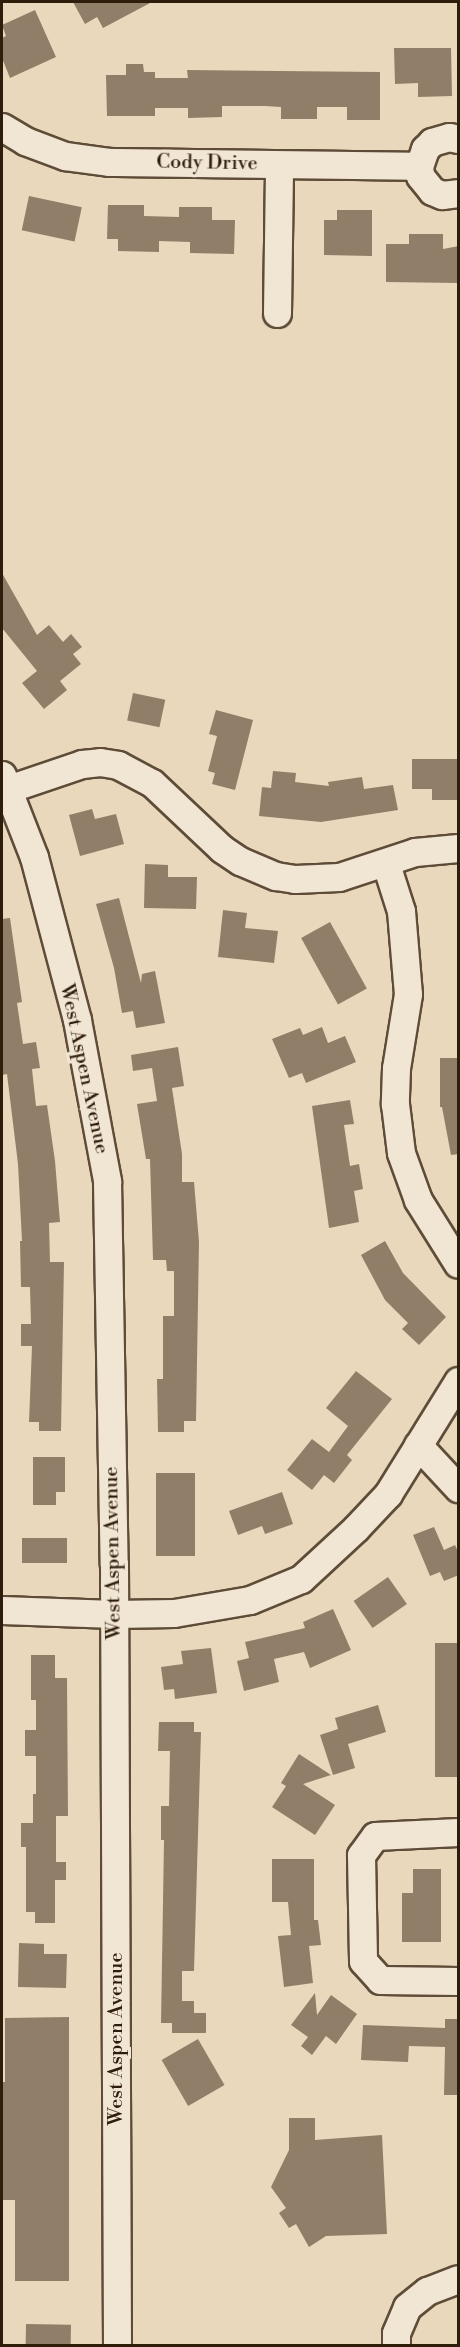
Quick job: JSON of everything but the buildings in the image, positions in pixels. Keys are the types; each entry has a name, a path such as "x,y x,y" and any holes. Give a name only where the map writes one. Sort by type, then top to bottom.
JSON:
{"street":[{"name":"Cody Drive","path":"2,127 44,149 87,159 279,165 419,166"},
{"path":"459,139 449,137 432,142 425,148 419,166 420,176 432,191 442,195 459,193"},
{"path":"277,313 279,165"},
{"path":"5,782 82,764 100,762 118,765 152,783 222,849 266,873 295,879 339,878 416,852 459,848"},
{"name":"West Aspen Avenue","path":"5,782 33,856 77,1020 107,1181 114,1614 117,2346"},
{"path":"386,864 401,911 408,994 396,1077 395,1104 401,1153 418,1200 459,1264"},
{"path":"2,1610 114,1614 174,1613 250,1600 301,1579 356,1528 388,1494 459,1381"},
{"path":"418,1445 459,1488"},
{"path":"459,1832 375,1836 361,1855 363,1961 380,1980 459,1981"},
{"path":"396,2346 396,2333 407,2307 427,2291 459,2279"}]}
